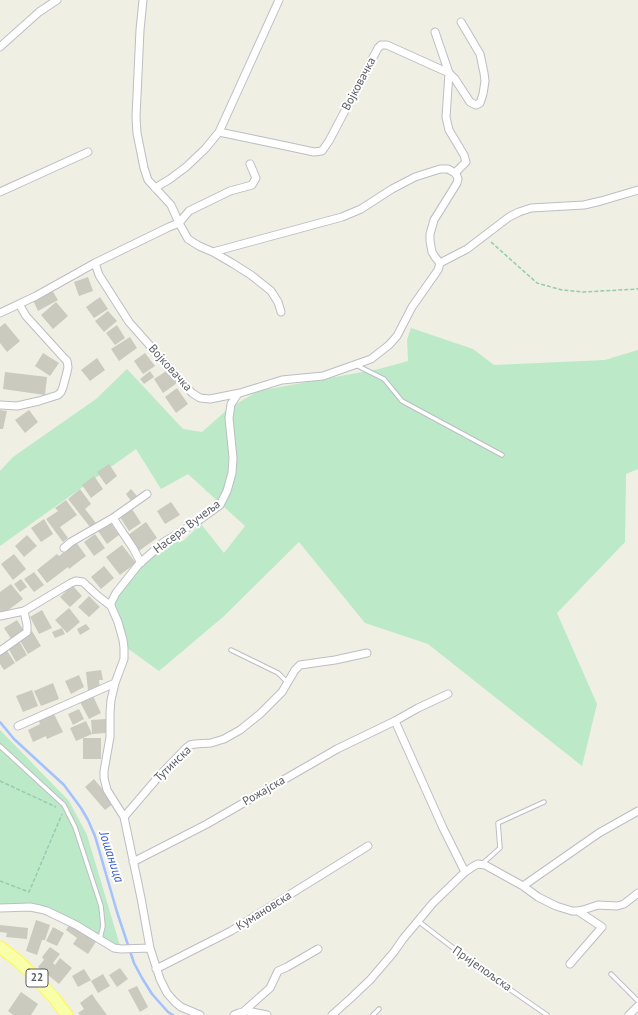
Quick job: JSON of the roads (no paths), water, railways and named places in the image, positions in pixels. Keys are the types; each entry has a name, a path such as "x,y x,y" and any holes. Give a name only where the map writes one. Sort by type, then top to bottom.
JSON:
{"main road":[{"name":"22","path":"0,947 17,960 37,979 67,1015"}],"street":[{"path":"0,47 39,12 57,0"},
{"path":"143,0 140,30 136,117 137,133 148,180 171,205 188,239 251,275 271,291 278,302 281,312"},
{"path":"154,188 170,179 186,167 219,132 279,0"},
{"name":"Војковачка","path":"219,132 314,152 322,151 329,141 378,48 381,45 387,45 449,73 455,79 470,102 476,105 480,104 485,81 480,54 460,22"},
{"path":"436,32 449,73 446,117 449,130 464,155 466,162 455,172"},
{"path":"0,192 88,152"},
{"path":"0,313 36,296 95,263 179,223 189,211 230,191 252,184 256,178 250,164"},
{"path":"213,252 342,218 361,209 404,182 444,168 455,172 458,179 434,220 430,234 432,252 440,263 467,249 519,212 532,208 584,205 638,190"},
{"name":"Војковачка","path":"95,263 99,275 129,322 192,393 200,398 210,399 238,394 282,380 323,376 371,359 389,345 397,336 412,306 438,270 440,263"},
{"path":"0,405 17,406 58,395 63,387 68,367 67,361 26,316 19,304"},
{"name":"Насера Вучеља","path":"111,606 112,600 116,593 141,563 164,542 195,523 220,505 227,491 232,473 229,411 231,404 238,394"},
{"path":"64,548 71,542 113,518 147,494"},
{"name":"Насера Вучеља","path":"113,518 141,563"},
{"path":"0,616 24,611 71,583 80,581 111,606 118,622 124,648 124,658 115,683 110,706 110,737 104,778 107,790 124,817 150,948 156,969 164,988 175,1002 200,1015"},
{"path":"0,651 27,632 24,611"},
{"name":"Тутинска","path":"124,817 160,775 186,748 194,744 211,743 224,739 240,730 260,714 282,692 295,670 300,665 335,660 367,653"},
{"path":"18,726 115,683"},
{"name":"Рожајска","path":"133,862 207,824 337,749 448,694"},
{"path":"395,721 443,828 465,872"},
{"path":"523,886 599,834 638,811"},
{"name":"Кумановска","path":"156,969 232,931 368,846"},
{"path":"332,1015 370,980 432,904 465,872 474,866 482,864 485,865 523,886 538,897 556,906 572,911 578,911 598,905 617,906 624,904 638,893"},
{"path":"0,908 30,907 47,911 76,924 114,948 150,948"},
{"path":"570,964 602,927 578,911"},
{"path":"243,1012 270,988 278,971 318,948"},
{"path":"632,1014 638,1006"},
{"path":"234,1015 247,1011 267,1015"}],"lane":[{"path":"355,365 384,379 402,401 502,455"},
{"path":"231,650 278,673 288,683"},
{"path":"0,746 64,805 75,827 101,906 102,926 100,939"},
{"path":"482,864 500,848 498,823 544,802"},
{"name":"Пријепољска","path":"418,921 482,970 547,1015"},
{"path":"611,974 638,1001"},
{"path":"373,1015 379,1009"}],"waterway":[{"name":"Јошаница","path":"0,722 14,739 64,785 81,808 95,836 117,912 134,963 152,994 168,1012 173,1015"}]}
